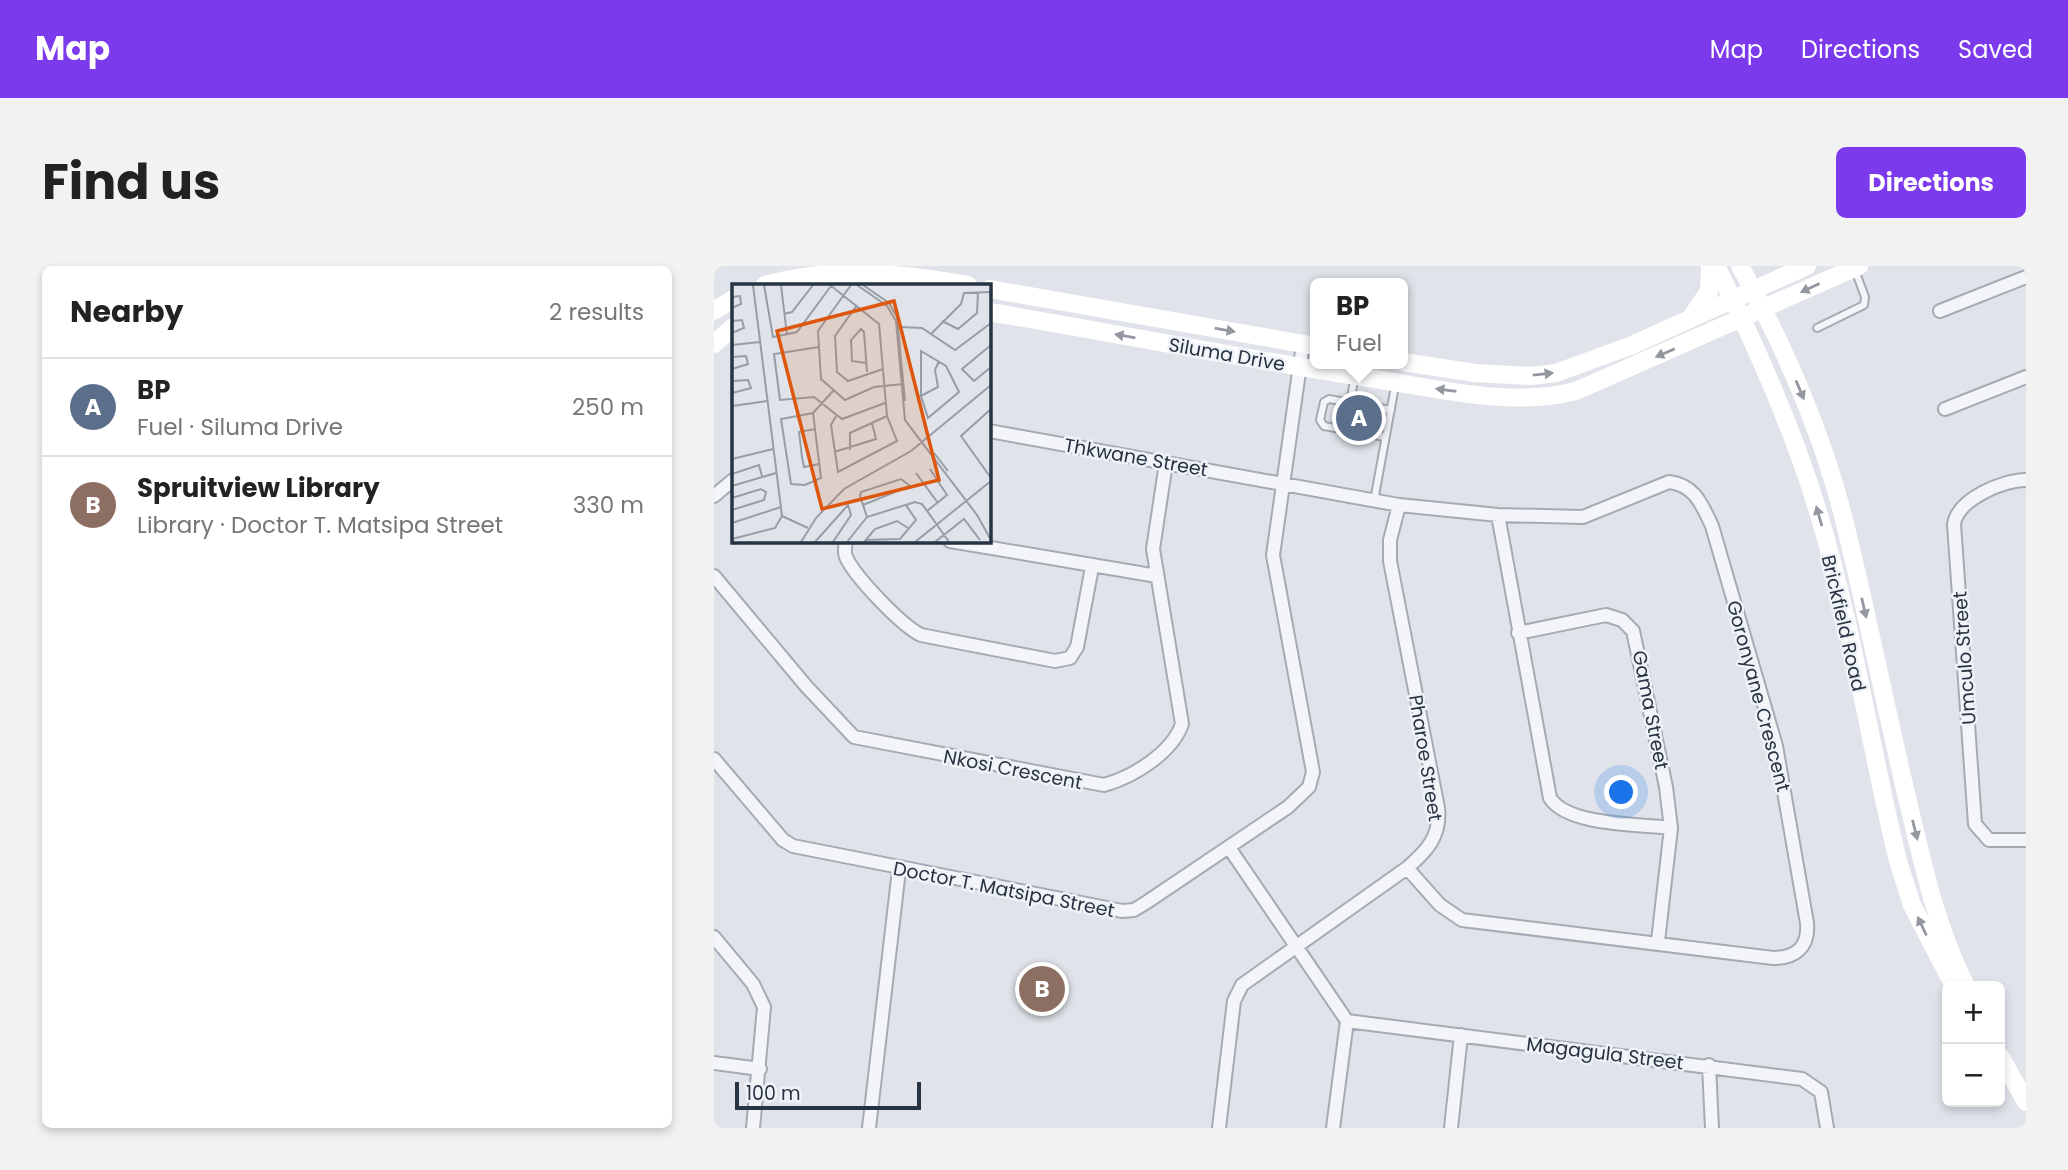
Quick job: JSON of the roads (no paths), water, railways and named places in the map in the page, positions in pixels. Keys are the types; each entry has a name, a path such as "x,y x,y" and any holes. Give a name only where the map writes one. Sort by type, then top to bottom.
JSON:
{"street":[{"path":"1690,319 1709,291 1710,266"},
{"name":"Brickfield Road","path":"1716,266 1744,320 1783,408 1819,516 1887,815 1909,897 1951,981"},
{"name":"Brickfield Road","path":"1740,266 1807,405 1836,491 1916,834 1947,942 1964,981"},
{"path":"1747,266 1783,277"},
{"path":"1408,363 1475,373 1545,375 1588,363 1807,266"},
{"name":"Siluma Drive","path":"1338,369 1356,370 1396,382 1475,393 1555,396 1576,391 1744,320 1856,267"},
{"path":"770,284 850,269 962,284"},
{"path":"1940,311 2026,277"},
{"name":"Siluma Drive","path":"990,289 1309,345"},
{"path":"714,311 732,300"},
{"name":"Siluma Drive","path":"990,312 1310,367"},
{"path":"714,344 732,328"},
{"name":"Doctor T. Matsipa Street","path":"714,759 789,844 899,870 1128,911 1147,902 1230,849 1299,798 1309,787 1313,772 1273,555 1301,367 1309,345"},
{"path":"1945,409 2026,377"},
{"name":"Thkwane Street","path":"990,431 1283,483"},
{"name":"Nkosi Crescent","path":"714,576 806,686 853,737 1104,785 1129,775 1165,749 1182,724 1179,689 1153,550 1166,463"},
{"name":"Umculo Street","path":"2026,480 2014,481 1966,501 1954,524 1975,824 1989,840 2026,840"},
{"path":"714,496 732,481"},
{"name":"Goronyane Crescent","path":"1283,483 1399,505 1498,515 1583,517 1669,482 1680,483 1695,494 1712,526 1776,746 1807,937 1798,952 1783,958 1462,919 1440,905 1407,869"},
{"name":"Pharoe Street","path":"1219,1128 1235,996 1247,981 1296,944 1407,869 1431,844 1439,819 1390,561 1390,540 1399,505"},
{"path":"1498,515 1546,787 1555,805 1579,817 1671,828"},
{"path":"846,542 844,551 851,565 900,623 911,631 1055,661 1070,658 1077,647 1092,567"},
{"path":"955,542 1157,576"},
{"name":"Gama Street","path":"1518,633 1606,615 1622,620 1633,631 1666,787 1671,828 1658,941"},
{"path":"1230,849 1347,1021 1333,1128"},
{"path":"869,1128 899,870"},
{"path":"714,937 753,984 764,1007 754,1128"},
{"name":"Magagula Street","path":"1347,1021 1709,1065 1808,1080 1821,1093 1828,1128"},
{"path":"1451,1128 1461,1035"},
{"path":"714,1063 760,1069"},
{"path":"1709,1065 1712,1128"},
{"path":"2005,1065 2026,1102"}],"lane":[{"path":"1817,328 1864,305 1865,297 1856,267"},
{"path":"1350,403 1356,370"},
{"path":"1374,501 1396,382"},
{"path":"1385,437 1321,424 1325,400 1391,410"}],"place":[{"name":"BP","path":"1359,418"},
{"name":"Spruitview Library","path":"1042,989"}]}
